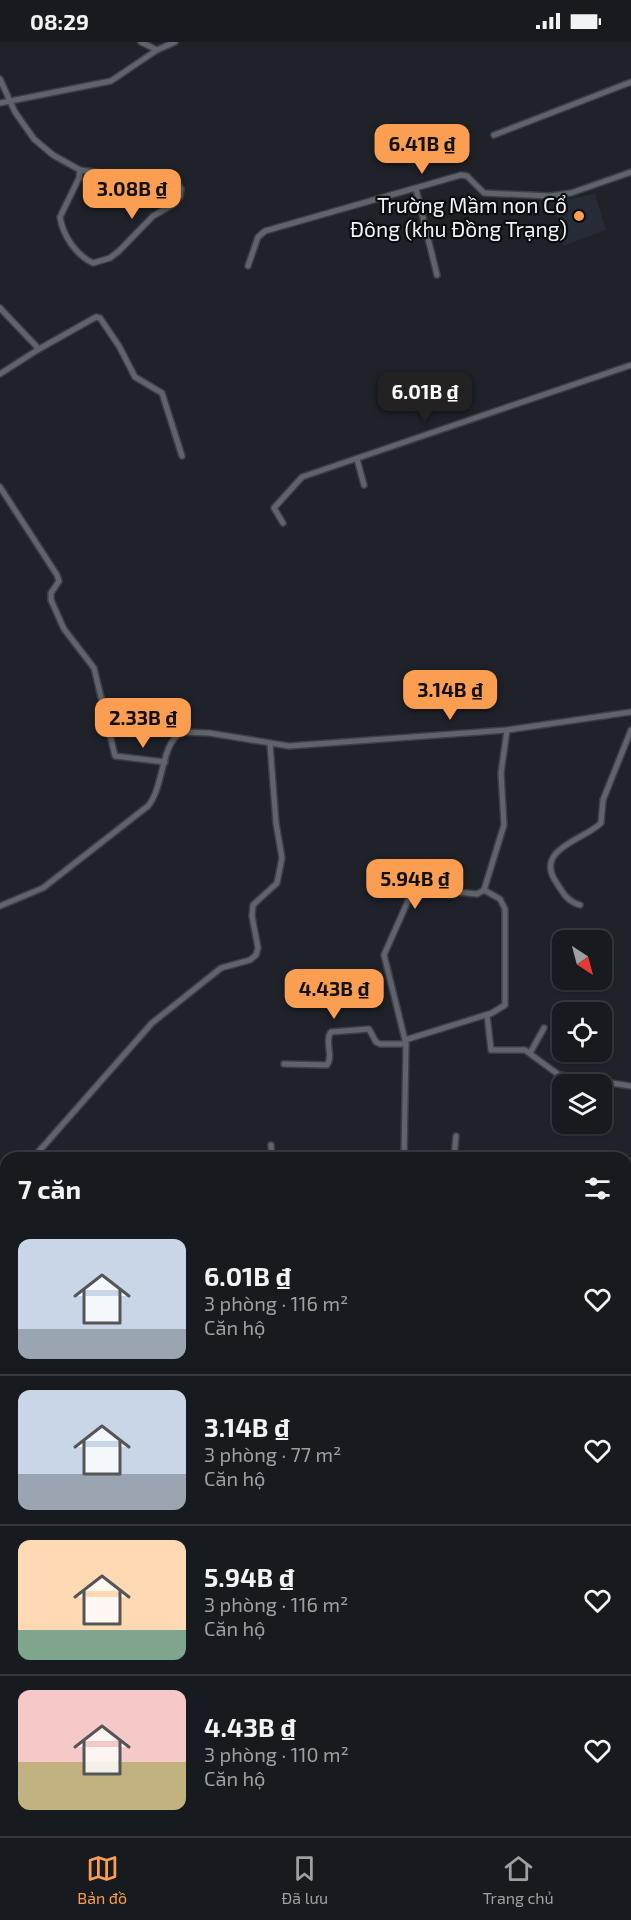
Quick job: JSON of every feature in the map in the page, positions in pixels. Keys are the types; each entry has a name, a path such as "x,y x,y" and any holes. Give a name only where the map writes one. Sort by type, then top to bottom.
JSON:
{"street":[{"path":"141,42 157,50"},
{"path":"0,103 111,81 157,50 175,42"},
{"path":"0,79 15,112 34,139 53,155 80,170 108,174 167,173 176,180 181,189 180,196 174,204 153,216 110,258 93,263 80,255 67,236 60,217 79,178 80,170"},
{"path":"494,135 631,82"},
{"path":"248,266 258,237 265,231 333,210 465,175 484,193 550,196 571,193 631,172"},
{"path":"416,189 437,275"},
{"path":"0,308 39,349"},
{"path":"0,374 96,317 100,318 137,379 162,393 182,456"},
{"path":"282,523 274,507 302,477 631,364"},
{"path":"357,459 364,485"},
{"path":"0,487 57,575 57,585 51,593 51,600 64,629 94,668 115,756 165,762"},
{"path":"0,906 43,888 148,806 156,793 171,741 182,732 209,733 290,746 507,730 631,712"},
{"path":"404,1152 405,1042 384,955 405,903 411,894 426,889 477,894 484,890 504,825 501,773 507,730"},
{"path":"580,905 568,899 551,874 551,866 556,853 564,846 601,823 603,800 631,730"},
{"path":"38,1152 152,1023 221,968 246,962 256,955 258,948 252,916 253,905 277,883 282,858 276,823 270,744"},
{"path":"284,1064 327,1065 330,1058 328,1036 331,1032 369,1029 376,1042 405,1042 502,1009 506,1002 505,915 500,899 484,890"},
{"path":"487,1015 490,1050 518,1049 530,1053 560,1075 631,1086"},
{"path":"530,1053 544,1028"},
{"path":"455,1152 456,1136"},
{"path":"271,1144 272,1152"}],"shaded area":[{"name":"Trường Mầm non Cổ Đông (khu Đồng Trạng)","path":"595,194 606,230 563,246 553,202"}],"place":[{"name":"Trường Mầm non Cổ Đông (khu Đồng Trạng)","path":"579,216"}]}
